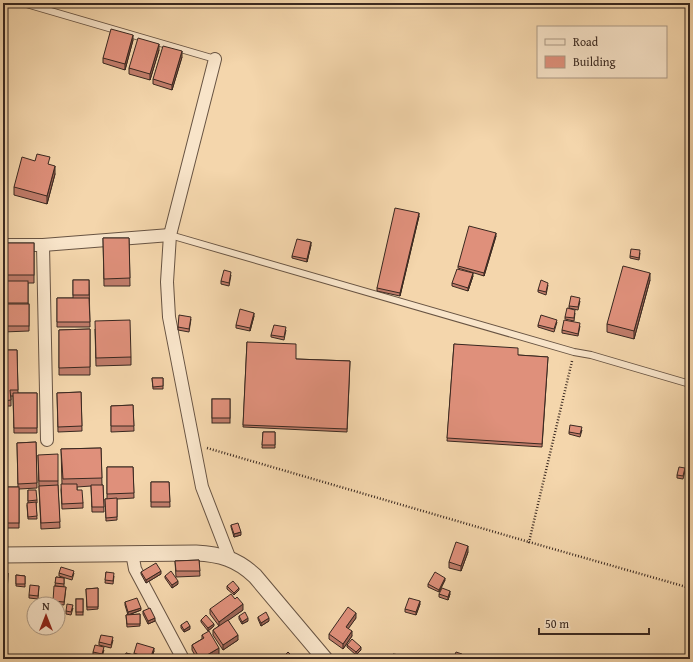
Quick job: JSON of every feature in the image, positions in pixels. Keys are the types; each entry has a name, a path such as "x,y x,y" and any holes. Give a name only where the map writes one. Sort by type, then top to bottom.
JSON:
{"street":[{"path":"215,59 170,235 167,282 169,318 202,487 228,557"},
{"path":"3,245 43,245 170,235"},
{"path":"43,245 47,440"},
{"path":"132,553 135,569 183,659"},
{"path":"3,555 203,553 228,557 246,567 255,576 325,659"}],"lane":[{"path":"23,3 215,59"},
{"path":"170,235 574,352 591,354 690,384"}],"path":[{"path":"529,542 574,352"},
{"path":"194,444 690,588"}],"building":[{"path":"111,29 133,35 125,64 103,58"},
{"path":"138,38 159,44 150,74 129,68"},
{"path":"163,46 182,51 172,85 153,79"},
{"path":"37,154 50,157 48,164 55,166 47,196 14,187 22,157 35,161"},
{"path":"395,208 419,213 400,293 377,288"},
{"path":"469,226 496,233 484,273 458,266"},
{"path":"103,238 129,238 130,278 104,279"},
{"path":"297,239 311,242 307,259 292,256"},
{"path":"3,243 34,243 34,275 3,275"},
{"path":"631,249 640,250 639,258 630,256"},
{"path":"623,266 650,273 634,331 607,324"},
{"path":"457,269 473,273 468,288 452,283"},
{"path":"224,270 231,272 229,283 221,281"},
{"path":"73,280 89,280 89,295 73,295"},
{"path":"541,280 548,283 546,292 538,290"},
{"path":"3,281 28,281 28,303 3,303"},
{"path":"571,296 580,298 578,307 569,306"},
{"path":"57,298 89,298 90,322 57,322"},
{"path":"3,304 29,304 29,326 3,326"},
{"path":"567,308 575,310 574,318 565,317"},
{"path":"240,309 254,313 250,328 236,325"},
{"path":"179,315 191,317 189,329 178,327"},
{"path":"541,315 557,320 554,329 538,325"},
{"path":"130,320 131,357 96,358 95,321"},
{"path":"564,320 580,323 578,334 562,330"},
{"path":"274,325 286,327 284,337 271,335"},
{"path":"90,329 90,367 59,368 59,330"},
{"path":"247,342 296,344 296,359 350,361 347,429 243,425"},
{"path":"454,344 518,348 518,355 548,357 542,444 447,438"},
{"path":"3,350 17,350 18,390 10,390 11,400 3,401"},
{"path":"152,378 163,378 163,386 153,387"},
{"path":"81,392 82,426 58,427 57,393"},
{"path":"13,393 37,393 37,428 14,428"},
{"path":"212,399 230,399 230,418 212,418"},
{"path":"133,405 134,426 111,426 111,406"},
{"path":"570,425 582,427 580,434 569,432"},
{"path":"263,432 275,432 275,445 262,445"},
{"path":"36,442 37,483 18,484 17,443"},
{"path":"101,448 102,478 63,479 61,449"},
{"path":"58,454 58,481 39,481 38,455"},
{"path":"107,467 133,467 134,493 107,494"},
{"path":"679,467 685,468 683,476 677,475"},
{"path":"151,482 169,482 170,502 151,502"},
{"path":"61,484 77,484 77,490 82,490 83,503 62,504"},
{"path":"58,485 60,522 41,523 39,486"},
{"path":"91,485 103,485 104,507 92,507"},
{"path":"3,487 19,487 19,523 3,523"},
{"path":"28,490 36,490 37,500 28,501"},
{"path":"117,498 117,517 106,518 105,499"},
{"path":"36,502 37,516 28,517 27,503"},
{"path":"238,523 241,532 234,534 231,525"},
{"path":"456,542 468,546 461,566 449,562"},
{"path":"199,560 200,571 176,571 175,561"},
{"path":"156,563 161,571 146,580 141,572"},
{"path":"61,567 74,571 72,577 59,573"},
{"path":"171,571 178,581 172,585 165,576"},
{"path":"106,572 114,573 113,581 105,580"},
{"path":"435,572 445,578 439,590 428,584"},
{"path":"3,573 8,573 7,593 3,593"},
{"path":"16,575 25,576 25,584 16,584"},
{"path":"56,577 64,578 64,584 55,583"},
{"path":"233,581 239,588 234,593 227,586"},
{"path":"30,585 39,586 38,596 29,595"},
{"path":"54,586 66,587 65,596 53,596"},
{"path":"98,588 98,607 87,607 86,589"},
{"path":"442,588 450,591 448,597 439,594"},
{"path":"231,594 235,599 237,597 243,604 219,622 210,609"},
{"path":"137,598 141,608 128,612 125,602"},
{"path":"409,598 420,601 416,612 405,609"},
{"path":"76,599 83,599 83,612 76,612"},
{"path":"67,604 73,605 71,612 66,611"},
{"path":"348,607 356,613 346,627 352,631 343,644 329,634"},
{"path":"150,608 155,618 148,621 143,611"},
{"path":"245,612 248,618 242,622 239,616"},
{"path":"266,612 269,618 261,623 258,617"},
{"path":"140,614 140,624 127,624 126,615"},
{"path":"206,615 214,624 208,628 201,620"},
{"path":"228,620 238,635 223,645 213,630"},
{"path":"187,621 190,626 184,630 181,625"},
{"path":"209,631 219,648 200,659 192,645 204,638 202,635"},
{"path":"101,635 113,637 111,645 99,642"},
{"path":"352,639 361,647 356,652 347,645"},
{"path":"137,643 154,648 150,659 134,653"},
{"path":"95,645 104,647 102,654 93,652"},
{"path":"288,652 292,656 287,659 284,656"},
{"path":"456,652 462,654 460,659 453,659"},
{"path":"126,653 136,656 135,659 125,659"},
{"path":"393,654 400,655 399,659 392,659"}]}
